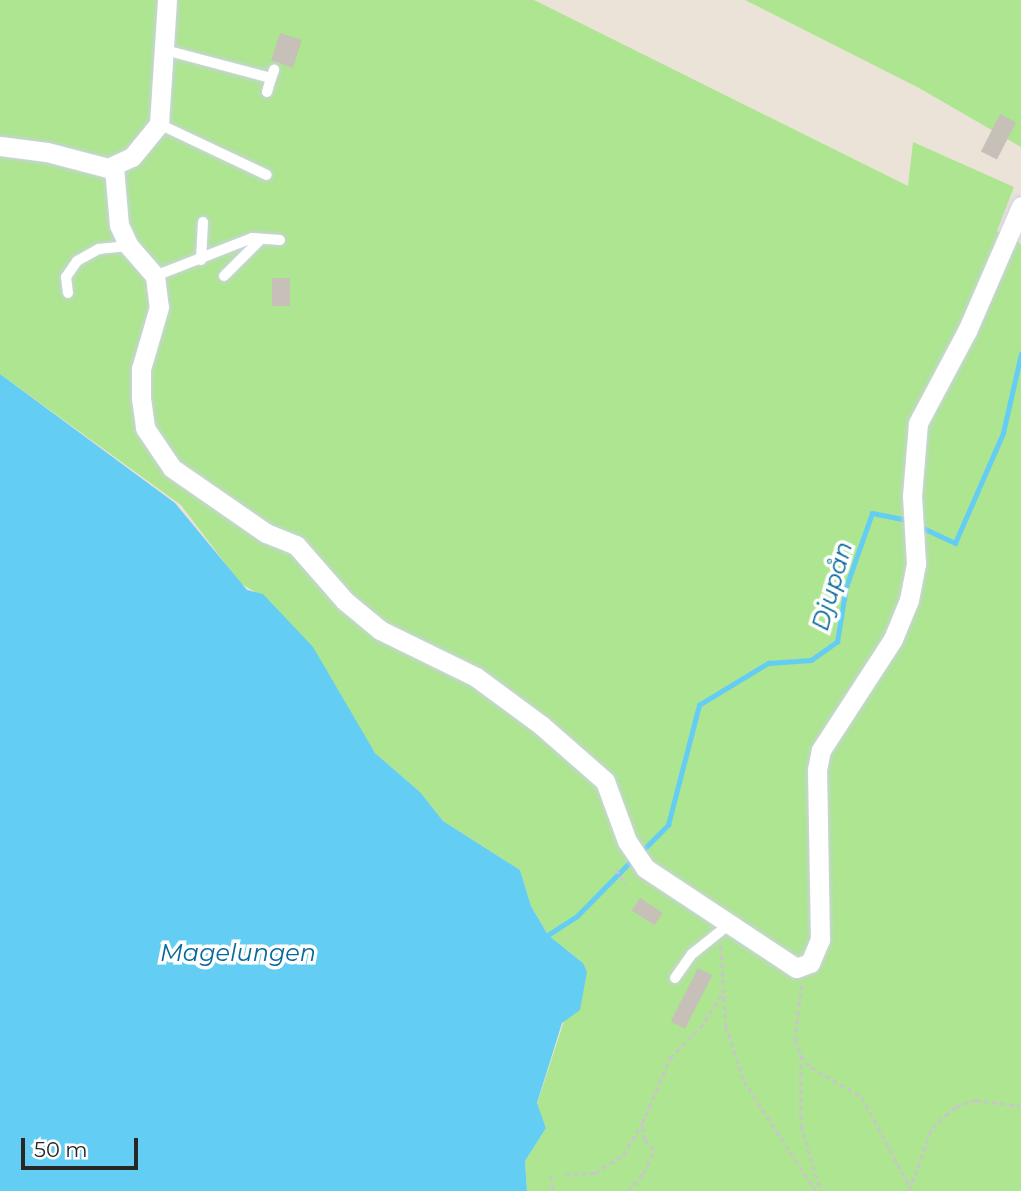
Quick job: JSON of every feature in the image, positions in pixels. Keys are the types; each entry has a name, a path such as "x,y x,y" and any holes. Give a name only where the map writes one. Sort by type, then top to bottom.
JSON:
{"street":[{"path":"0,146 114,167 148,142 159,124 167,0"},
{"path":"114,167 119,225 129,246 155,276 159,307 141,369 141,398 145,428 172,468 266,533 296,545 345,601 380,630 476,677 572,750 605,781 627,841 645,868 786,963 804,967 816,954 821,926 817,769 821,750 892,639 909,600 916,563 912,496 918,423 967,331 1021,206"}],"lane":[{"path":"165,50 272,74 267,92"},
{"path":"159,124 267,175"},
{"path":"201,260 202,222"},
{"path":"155,276 252,238 280,240"},
{"path":"224,276 260,240"},
{"path":"68,293 66,277 77,261 99,248 129,246"},
{"path":"675,978 692,954 729,924"}],"path":[{"path":"616,869 626,885"},
{"path":"729,924 721,943 726,1026 744,1081 816,1191"},
{"path":"804,967 795,1040 801,1055 811,1066 862,1097 910,1190"},
{"path":"565,1175 595,1172 623,1155 642,1123 670,1058 700,1028 722,994"},
{"path":"801,1055 801,1125 821,1191"},
{"path":"910,1190 932,1127 955,1107 975,1100 1021,1106"},
{"path":"628,1191 643,1174 654,1150 644,1140 642,1123"},
{"path":"551,1175 554,1191"}],"green space":[{"path":"0,0 534,0 908,186 913,142 1014,187 997,231 1021,244 1021,1191 527,1191 525,1161 546,1128 537,1104 583,963 548,935 531,906 520,870 443,821 420,792 375,753 326,674 270,601 240,583 181,505 0,374"},
{"path":"745,0 1021,0 1021,147 919,88"}],"water":[{"name":"Magelungen","path":"0,374 175,503 247,590 263,594 313,647 375,753 420,792 443,821 520,870 531,906 548,935 583,963 587,972 580,1010 562,1023 537,1103 546,1128 525,1161 527,1191 0,1191"}],"building":[{"path":"280,33 302,40 293,68 271,61"},
{"path":"1000,114 1016,122 997,160 981,151"},
{"path":"272,278 290,278 290,306 272,306"},
{"path":"640,898 663,913 654,925 632,911"},
{"path":"698,968 712,975 685,1029 671,1021"}],"waterway":[{"name":"Djupån","path":"921,527 955,543 1003,433 1021,354"},
{"name":"Djupån","path":"645,848 668,825 699,705 768,663 811,660 837,642 846,587 872,513 903,519"},
{"name":"Djupån","path":"548,935 576,917 631,861"}]}
